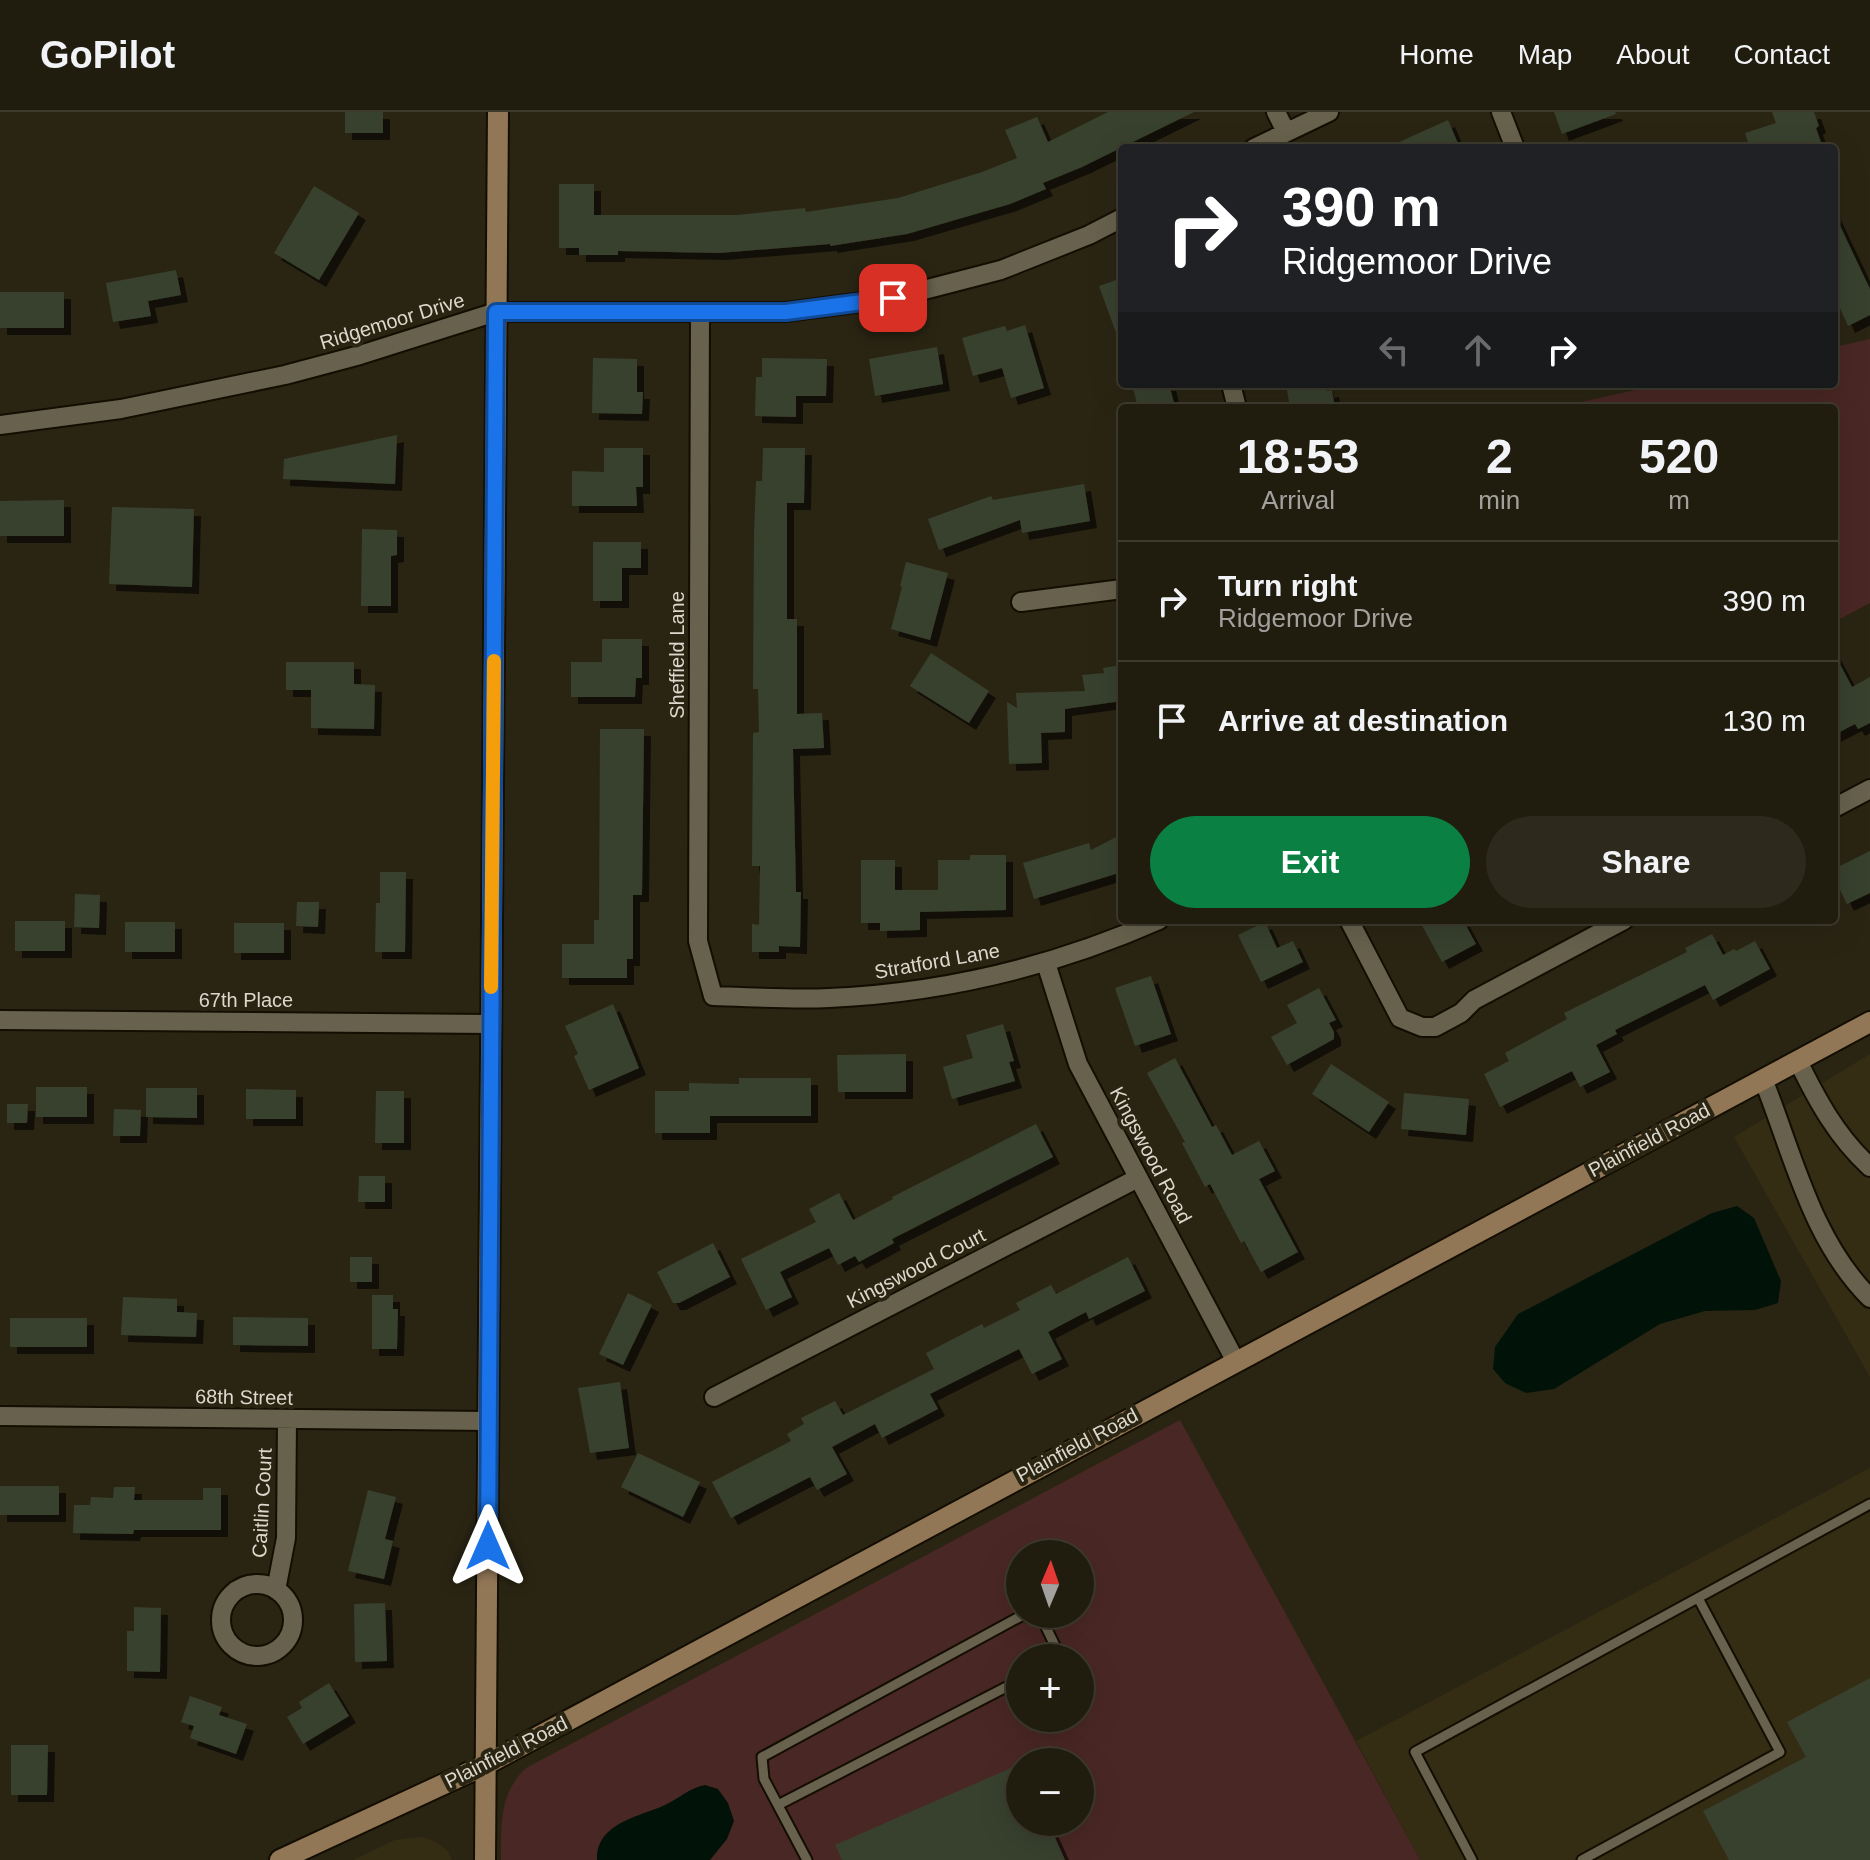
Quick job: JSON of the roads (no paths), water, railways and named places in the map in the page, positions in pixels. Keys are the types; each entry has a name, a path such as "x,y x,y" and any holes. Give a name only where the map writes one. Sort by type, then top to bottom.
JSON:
{"main road":[{"path":"485,1860 498,112"},
{"name":"Plainfield Road","path":"280,1860 487,1764 1870,1022"}],"street":[{"path":"1276,112 1286,132"},
{"path":"1262,144 1329,112"},
{"path":"1501,112 1513,144"},
{"name":"Ridgemoor Drive","path":"0,425 121,409 269,379 360,355 496,312 786,312 905,296 1001,270 1060,248 1118,220"},
{"name":"Sheffield Lane","path":"700,312 698,941 713,996"},
{"path":"1021,602 1118,590"},
{"path":"1838,806 1870,789"},
{"name":"Stratford Lane","path":"713,996 827,999 962,982 1046,963 1148,924"},
{"path":"1351,924 1400,1018 1422,1027 1445,1023 1474,1000 1616,924"},
{"name":"Kingswood Road","path":"1046,963 1078,1064 1235,1360"},
{"name":"67th Place","path":"0,1020 491,1024"},
{"path":"1798,1061 1823,1110 1852,1151 1870,1167"},
{"path":"1763,1079 1826,1242 1849,1277 1870,1298"},
{"name":"Kingswood Court","path":"714,1397 1138,1178"},
{"name":"68th Street","path":"0,1416 488,1421"},
{"name":"Caitlin Court","path":"276,1590 286,1538 287,1419"}],"lane":[{"path":"1472,1860 1415,1752 1870,1504"},
{"path":"1582,1860 1780,1752 1698,1598"},
{"path":"807,1860 764,1779 762,1757 1023,1615 1044,1623 1054,1644"},
{"path":"778,1805 1006,1687"}]}
